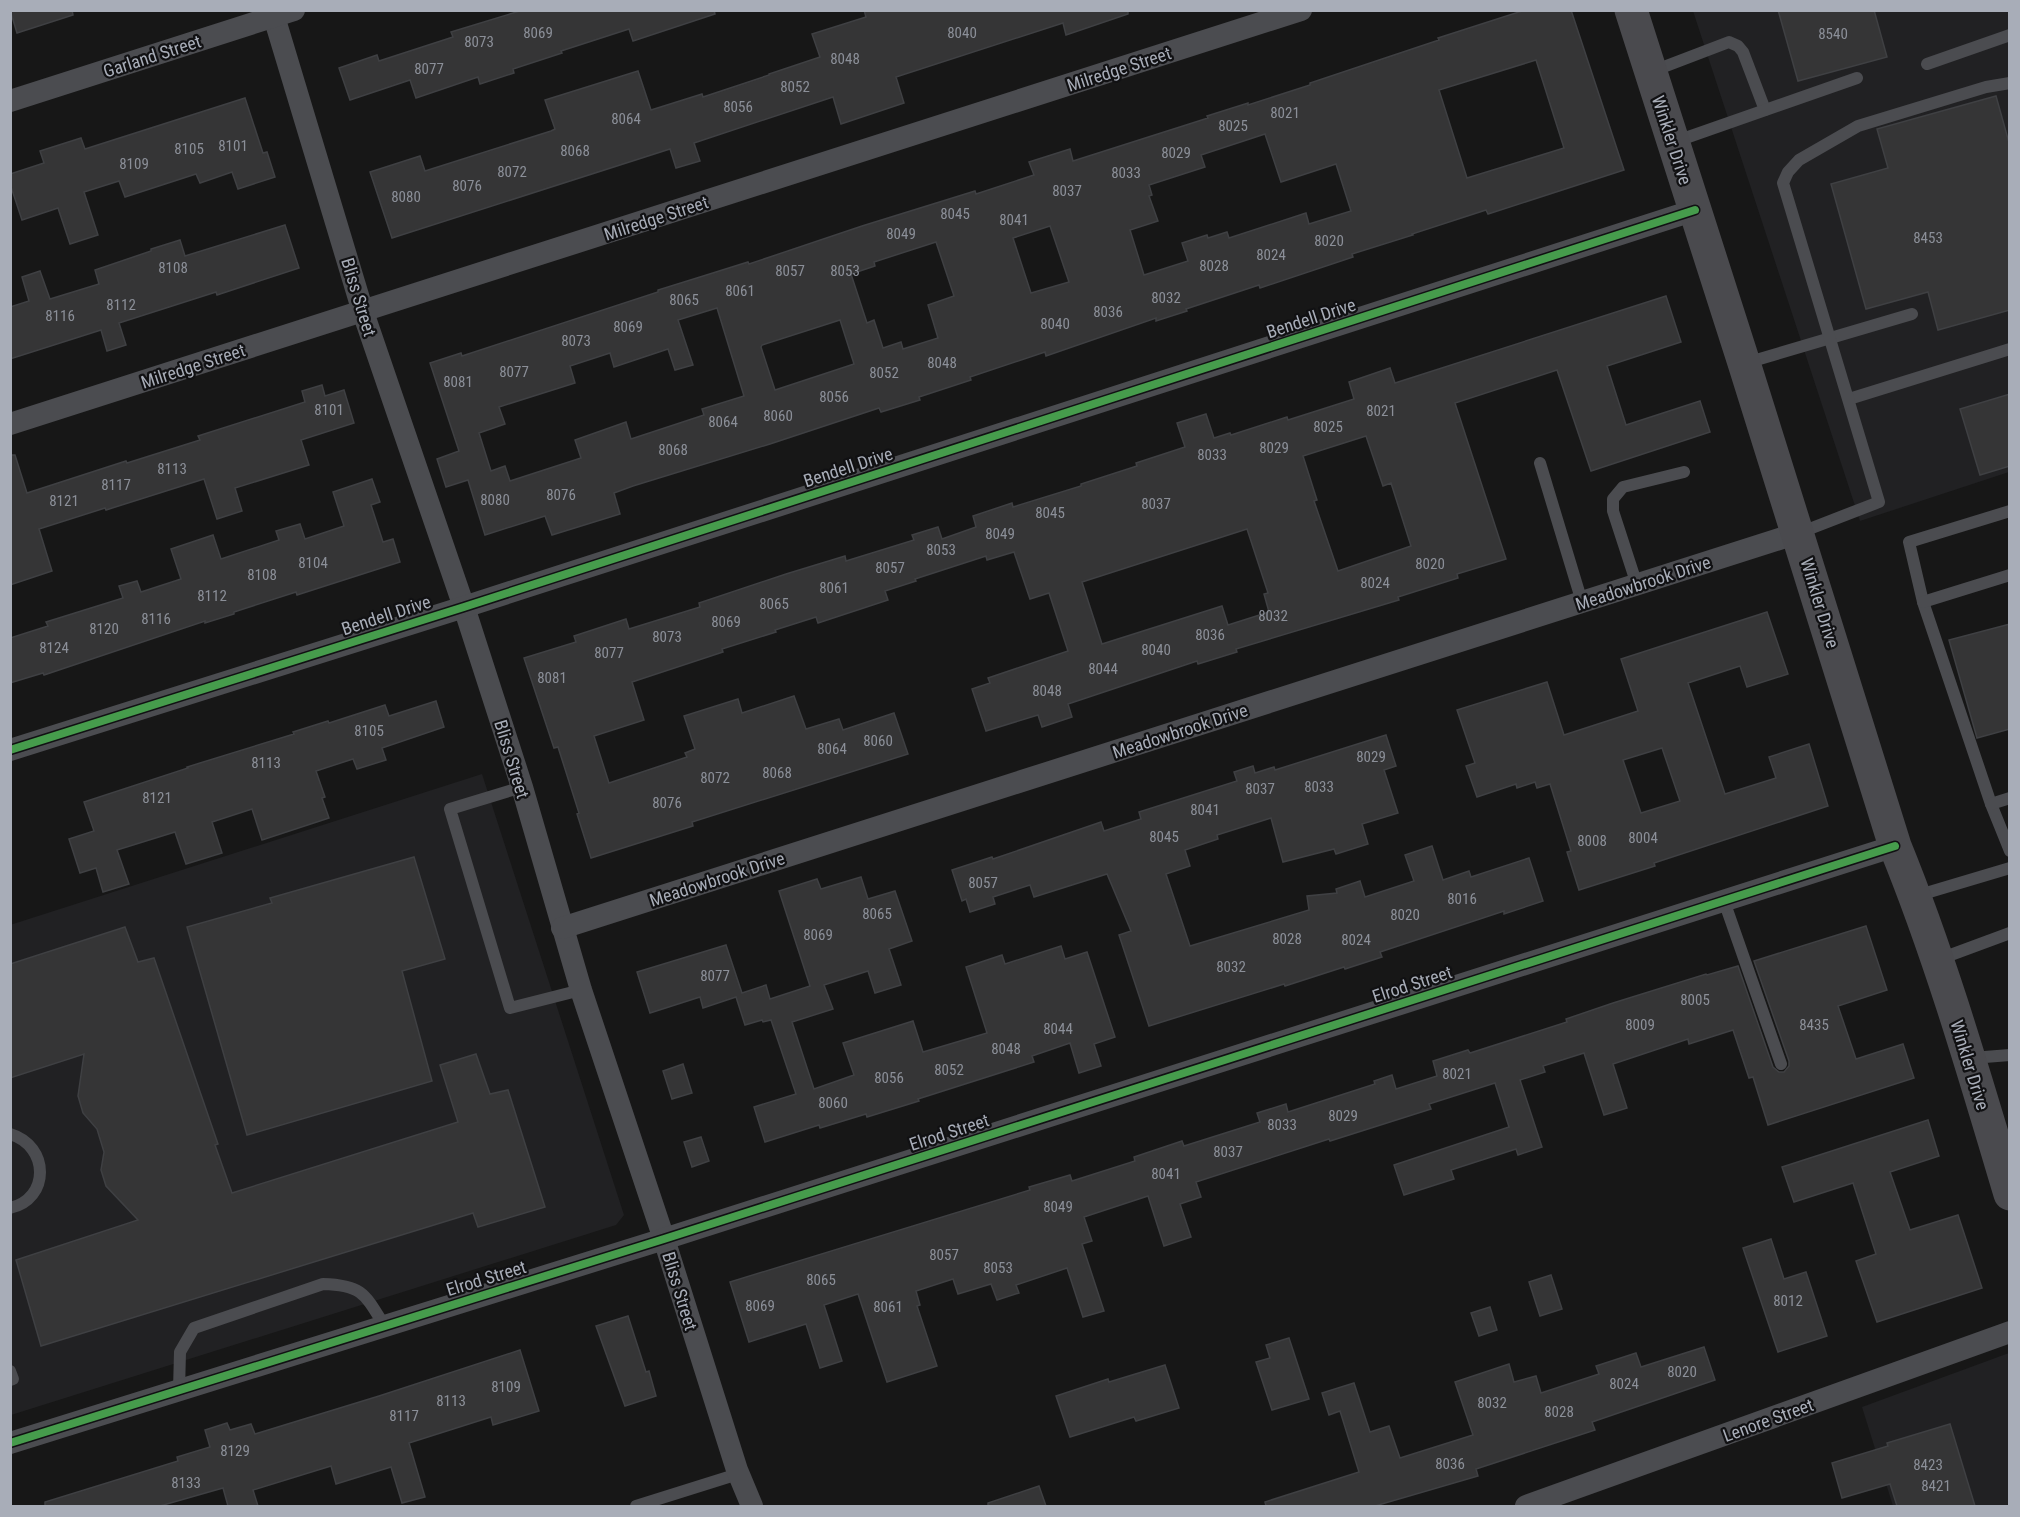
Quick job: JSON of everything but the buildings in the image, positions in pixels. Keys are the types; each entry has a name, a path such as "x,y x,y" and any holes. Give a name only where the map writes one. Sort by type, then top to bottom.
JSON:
{"street":[{"name":"Milredge Street","path":"10,424 1301,10"},
{"name":"Winkler Drive","path":"1631,10 1895,846 1916,896 1970,1058 2010,1194"},
{"name":"Bliss Street","path":"280,13 363,312 464,607 522,787 581,990 664,1239 738,1474 752,1506"},
{"name":"Garland Street","path":"10,100 280,13"},
{"name":"Bendell Drive","path":"10,750 464,607 1695,210"},
{"name":"Meadowbrook Drive","path":"562,928 1798,533"},
{"name":"Elrod Street","path":"10,1443 664,1239 1895,846"},
{"name":"Lenore Street","path":"1526,1506 2010,1332"}],"lane":[{"path":"1927,64 2010,34"},
{"path":"1650,72 1729,42 1738,46 1743,52 1765,110"},
{"path":"1673,142 1857,78"},
{"path":"1798,533 1879,502 1783,183 1788,172 1799,160 1858,126 1986,87 2010,83"},
{"path":"1744,363 1912,314"},
{"path":"1849,399 2010,349"},
{"path":"1540,463 1582,602"},
{"path":"1637,585 1613,511 1613,499 1623,487 1684,472"},
{"path":"2010,511 1909,542 1923,602 1990,804 2010,851"},
{"path":"1923,602 2010,575"},
{"path":"522,787 450,809 510,1008 581,990"},
{"path":"1990,804 2010,798"},
{"path":"1916,896 2010,868"},
{"path":"1724,901 1781,1064"},
{"path":"1936,960 2010,933"},
{"path":"1970,1058 2010,1055"},
{"path":"10,1134 19,1137 31,1146 39,1159 40,1174 36,1188 27,1200 10,1208"},
{"path":"179,1390 180,1352 194,1328 323,1284 344,1285 366,1296 384,1325"},
{"path":"10,1371 13,1379 10,1380"},
{"path":"636,1506 738,1474"}],"shaded area":[{"path":"1693,11 2009,11 2009,472 1860,521"},
{"path":"482,774 624,1215 616,1225 11,1415 10,925"},
{"path":"2009,1353 2009,1506 1893,1506 1862,1407"}],"cycle path":[{"path":"10,750 464,607 1695,210"},
{"path":"10,1443 664,1239 1895,846"}]}
